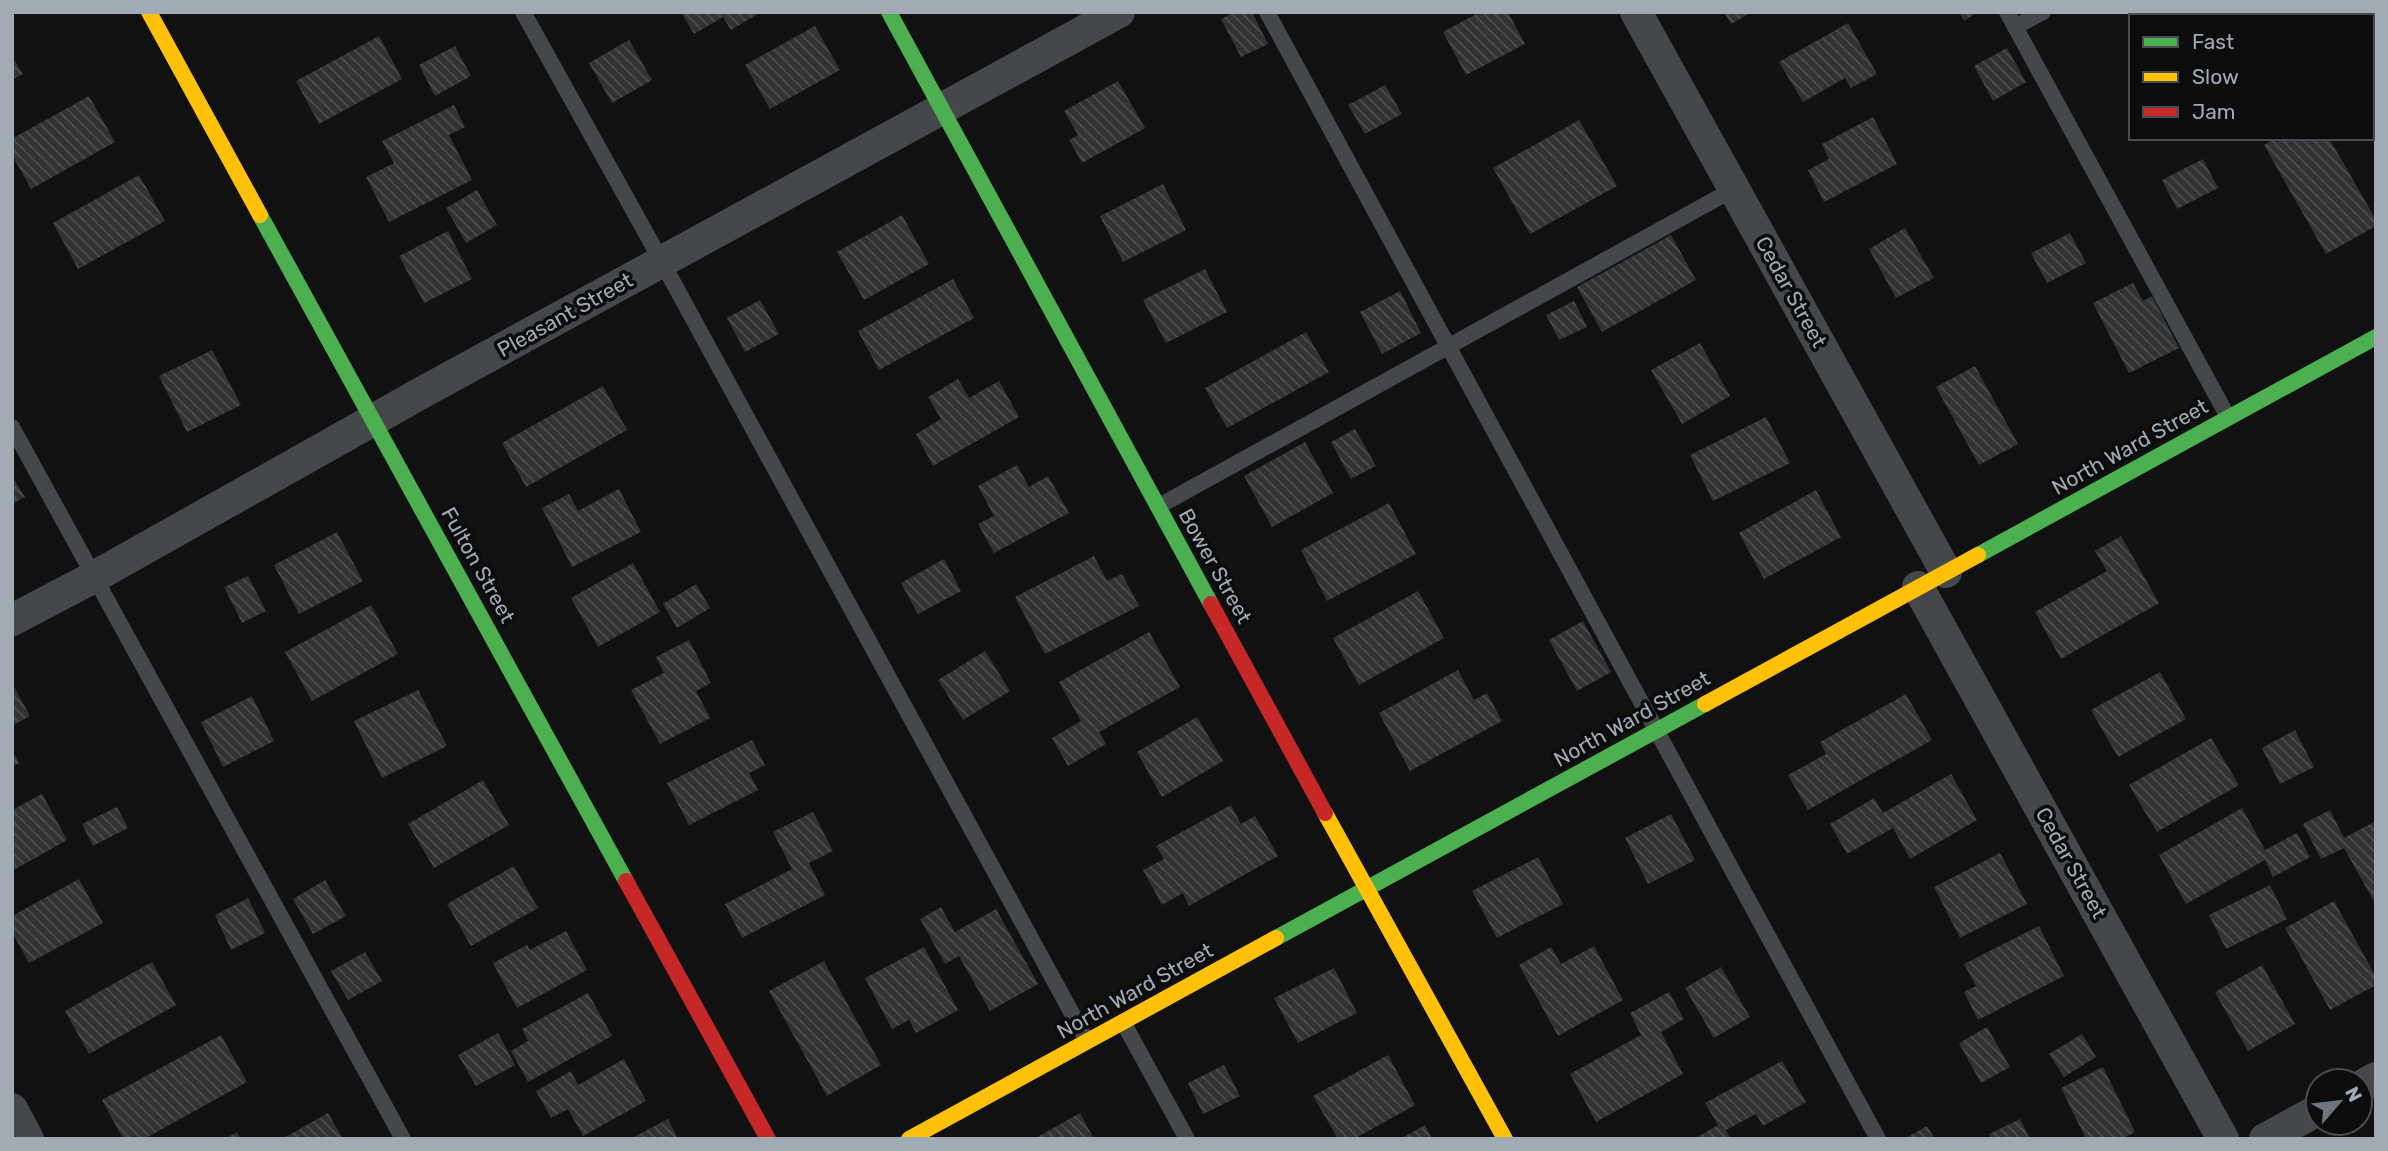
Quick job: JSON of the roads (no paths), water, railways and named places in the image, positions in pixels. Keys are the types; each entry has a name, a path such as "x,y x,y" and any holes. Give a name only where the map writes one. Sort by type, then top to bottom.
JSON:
{"street":[{"name":"Fulton Street","path":"149,12 768,1139"},
{"name":"Bower Street","path":"889,12 1505,1139"},
{"name":"Pleasant Street","path":"12,620 1119,12"},
{"name":"Cedar Street","path":"1636,12 1946,572"},
{"name":"North Ward Street","path":"909,1139 2376,337"},
{"name":"Cedar Street","path":"1918,587 2223,1139"},
{"path":"12,1109 29,1139"},
{"path":"2265,1139 2304,1118"}],"lane":[{"path":"523,12 1087,1041"},
{"path":"1267,12 1878,1139"},
{"path":"2043,12 2011,20 2228,417"},
{"path":"1158,506 1734,189"},
{"path":"12,427 403,1139"},
{"path":"1123,1022 1187,1139"}]}
